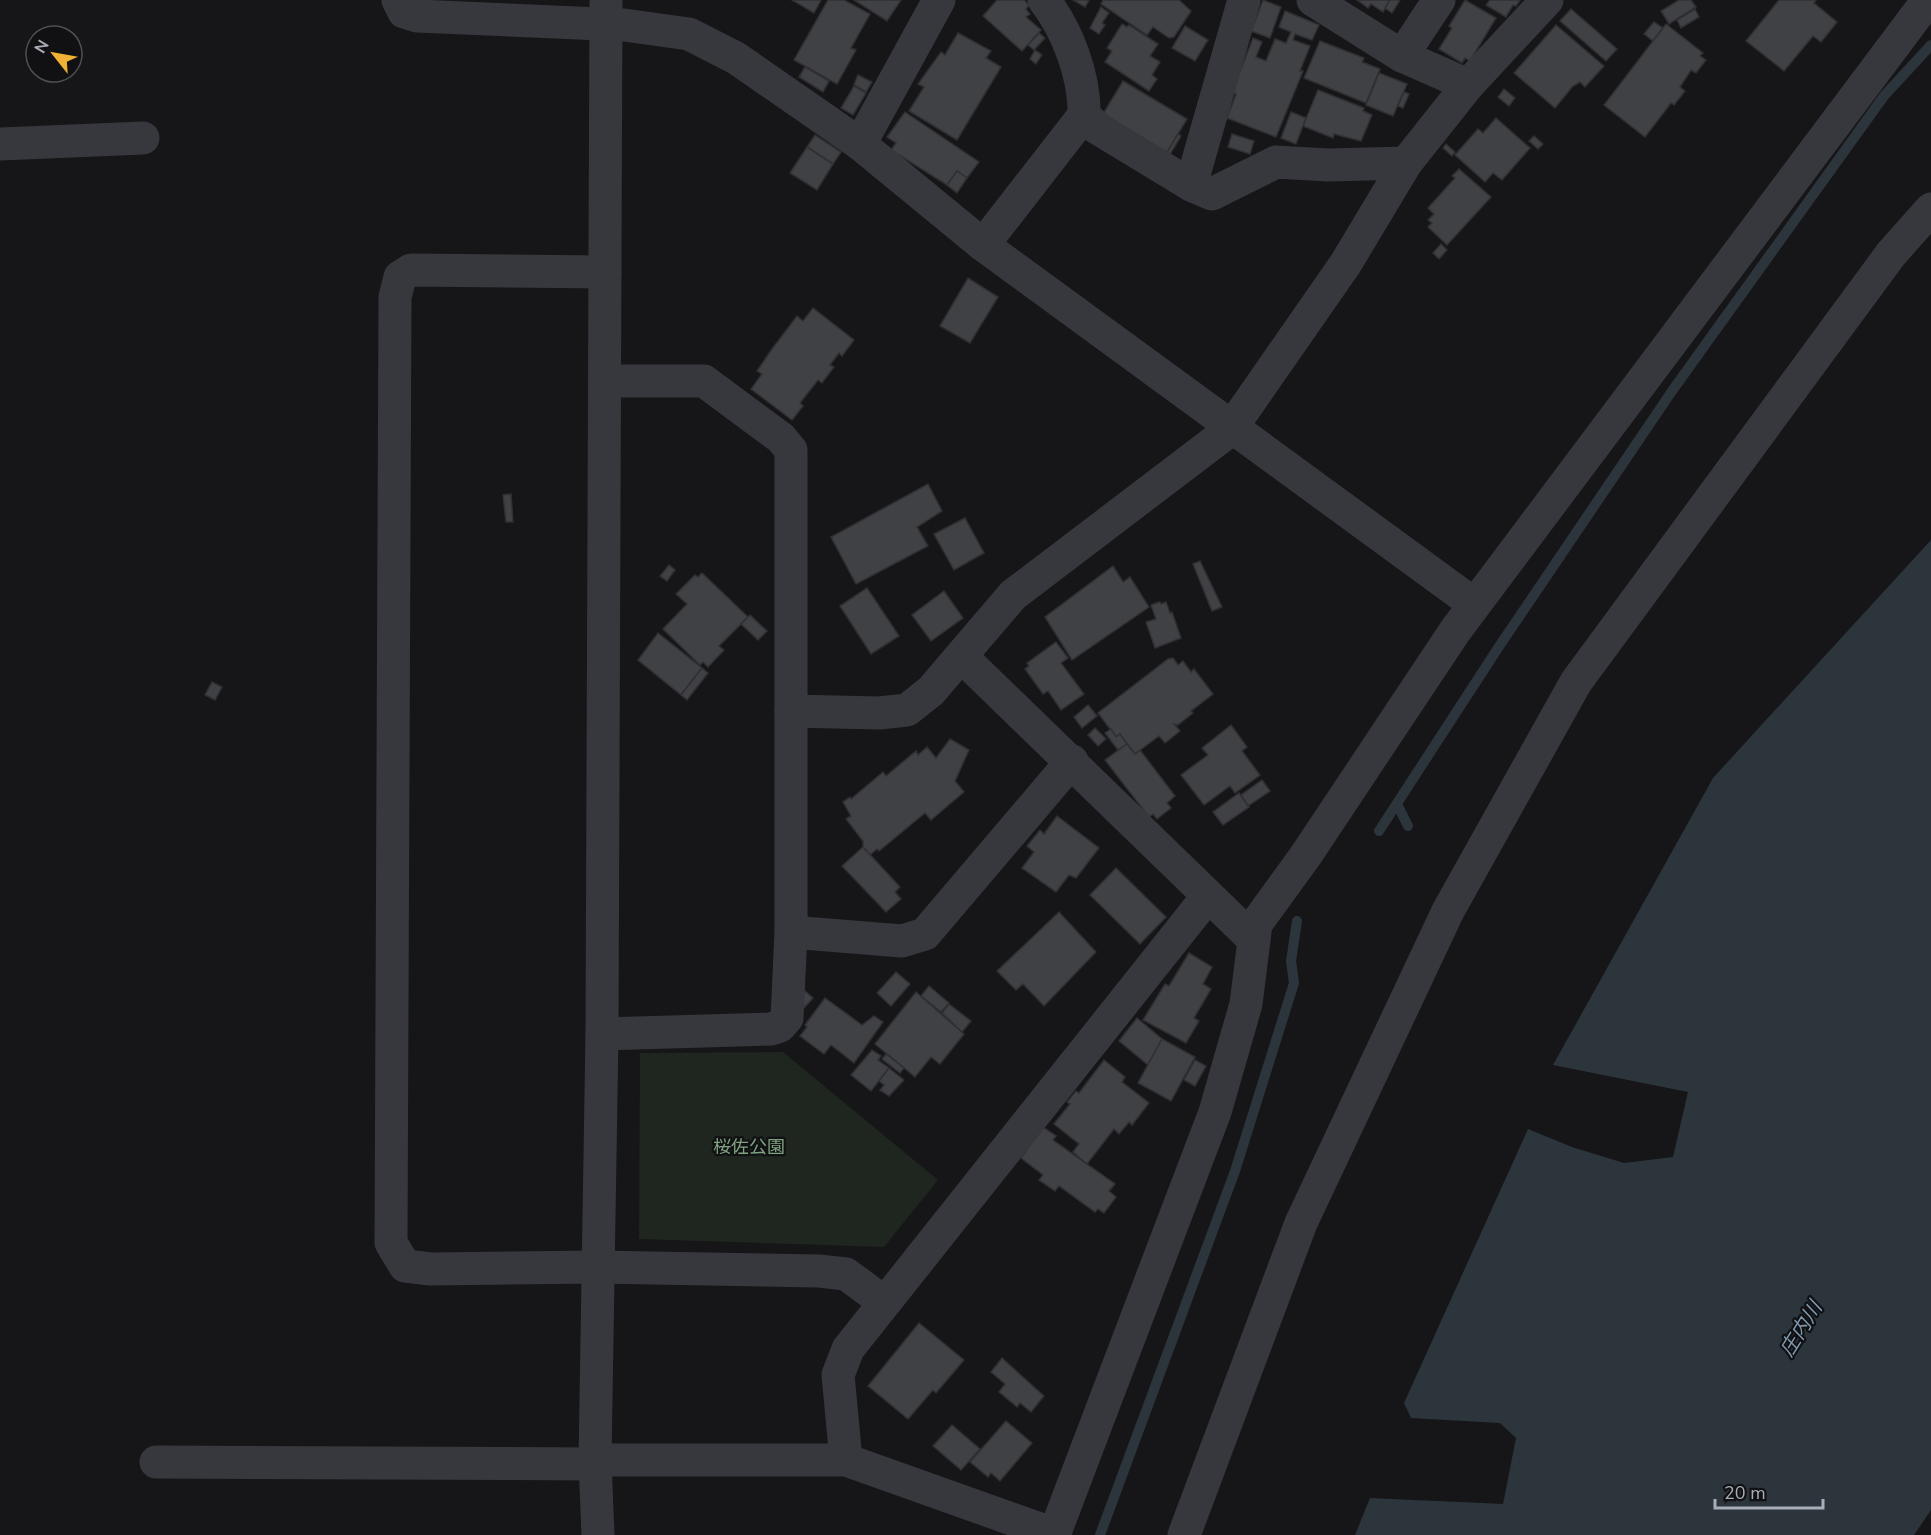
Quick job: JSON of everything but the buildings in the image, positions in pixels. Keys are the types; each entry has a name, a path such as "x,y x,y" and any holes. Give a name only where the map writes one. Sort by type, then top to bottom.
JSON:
{"street":[{"path":"398,0 404,12 417,16 606,12 689,34 736,58 860,144 983,245 1233,425 1474,604"},
{"path":"860,144 939,0"},
{"path":"983,245 1084,115 1084,93 1058,19 1044,0"},
{"path":"1191,185 1244,0"},
{"path":"1313,0 1402,56 1468,85"},
{"path":"1402,56 1439,0"},
{"path":"791,711 879,713 907,710 930,691 1013,595 1189,463 1233,425 1346,263 1406,163 1468,85 1547,0"},
{"path":"156,1462 846,1461 1054,1535 1215,1112 1246,1004 1256,924 1306,855 1474,604 1928,0"},
{"path":"598,1535 595,1462 602,1034 606,12"},
{"path":"1084,115 1097,128 1191,185 1212,194 1276,162 1328,165 1406,163"},
{"path":"0,144 143,138"},
{"path":"1184,1535 1301,1223 1448,911 1570,692 1891,254 1931,209"},
{"path":"605,272 411,270 400,278 395,297 391,1243 405,1266 431,1269 598,1267 846,1274 884,1302"},
{"path":"602,1034 771,1029 780,1026 787,1018 791,932 791,450 781,438 704,381 605,381"},
{"path":"962,656 1254,940"},
{"path":"791,932 902,941 925,934 1072,762"},
{"path":"846,1461 838,1375 848,1349 1209,896"}],"green space":[{"name":"桜佐公園","path":"783,1052 938,1180 884,1247 639,1239 640,1053"}],"water":[{"name":"庄内川","path":"1931,540 1931,1510 1914,1535 1355,1535 1370,1498 1503,1504 1516,1438 1500,1423 1411,1418 1404,1403 1528,1129 1572,1147 1624,1163 1673,1157 1688,1092 1553,1065 1713,778"}],"waterway":[{"path":"1379,831 1498,648 1672,391 1884,96 1931,45"},
{"path":"1397,804 1408,826"},
{"path":"1100,1535 1235,1171 1294,983 1291,961 1297,921"}]}
